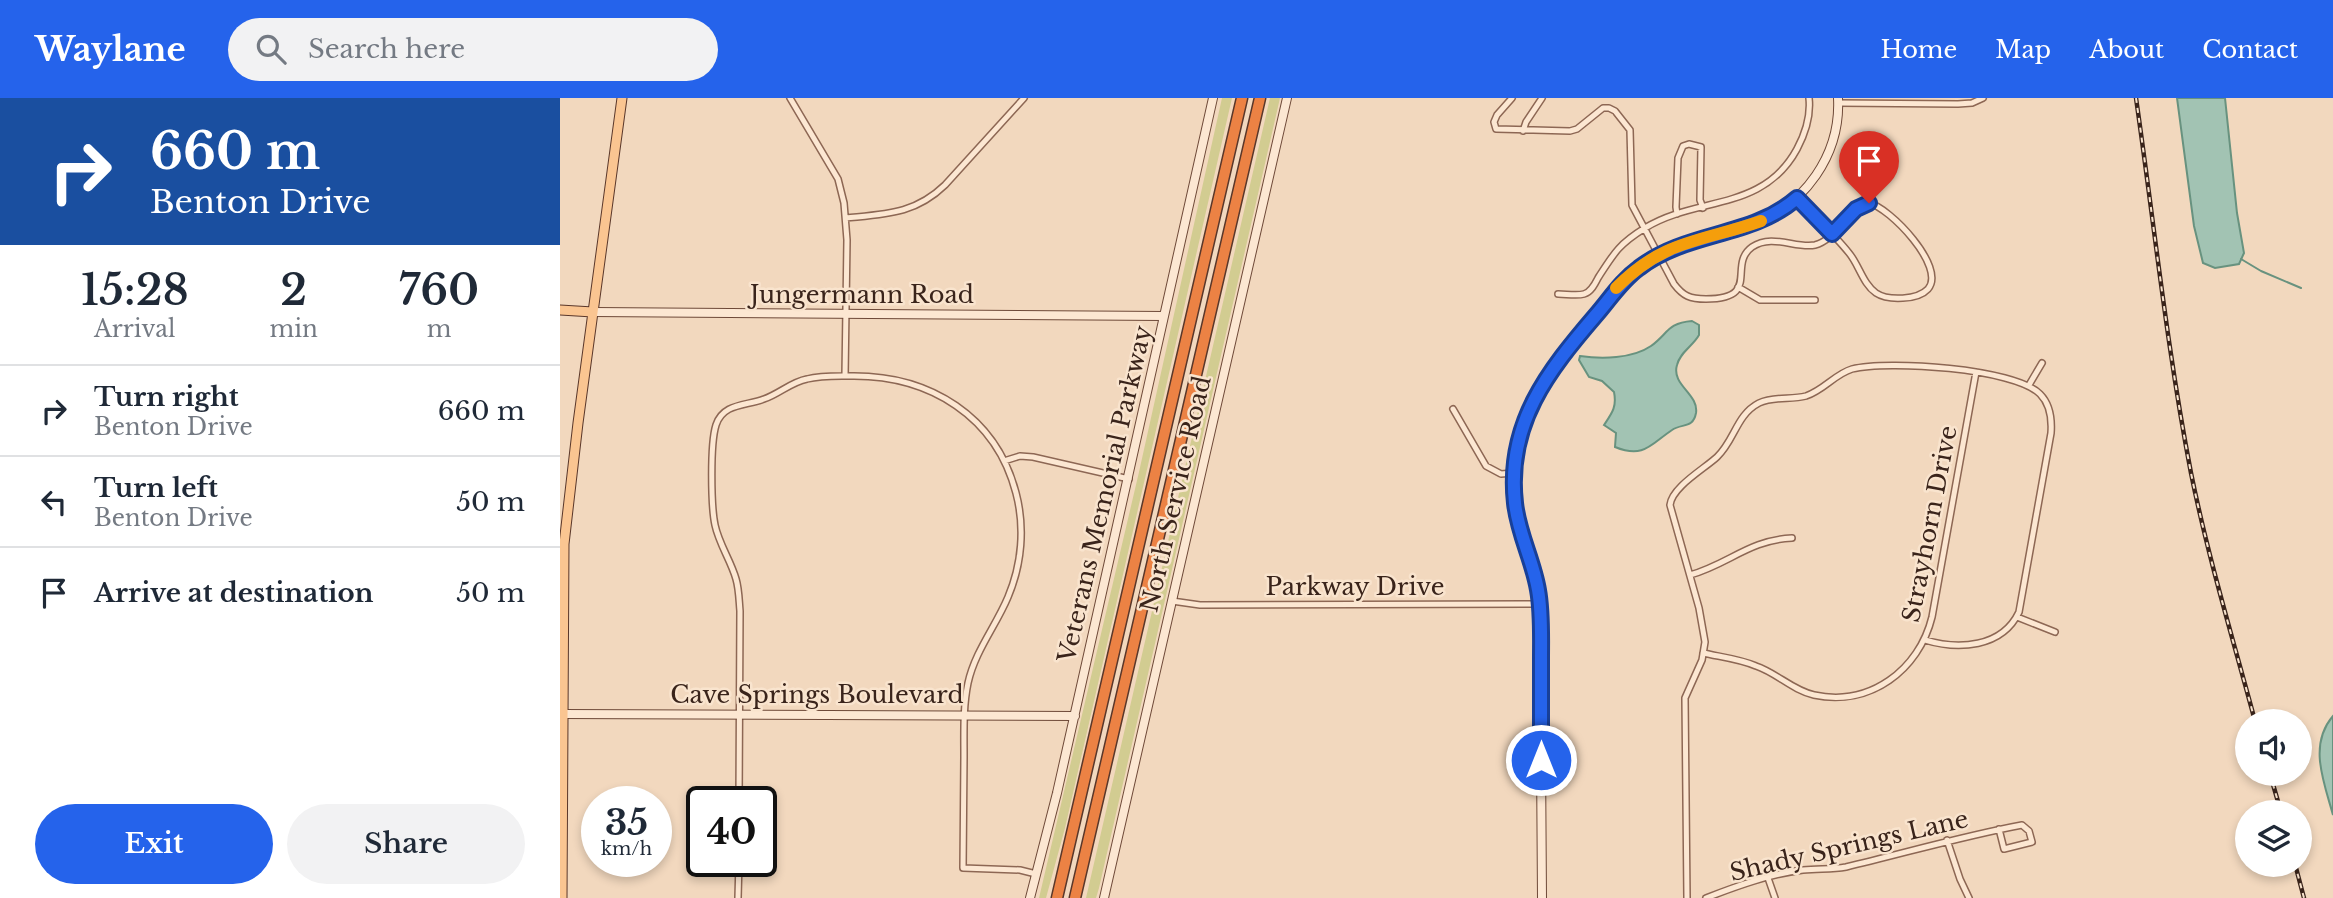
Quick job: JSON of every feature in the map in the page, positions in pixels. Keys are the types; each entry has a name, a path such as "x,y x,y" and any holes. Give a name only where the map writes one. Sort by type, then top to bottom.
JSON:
{"highway":[{"path":"1057,898 1242,98"},
{"path":"1075,898 1260,98"}],"main road":[{"path":"562,898 562,583 565,537 622,98"},
{"name":"Jungermann Road","path":"560,310 593,312"}],"street":[{"path":"790,98 838,179 846,218 845,376"},
{"path":"846,218 905,211 931,197 1024,98"},
{"name":"Veterans Memorial Parkway","path":"1030,898 1075,716 1213,98"},
{"name":"North Service Road","path":"1104,898 1287,98"},
{"path":"1512,98 1497,115 1494,122 1496,129 1570,131 1577,129 1603,108 1609,107 1615,111 1630,130 1630,197 1635,214 1674,284 1689,298 1731,296 1742,278 1744,258 1749,249 1759,243 1818,245 1832,234 1862,205 1869,203 1878,205 1922,250 1931,270 1931,283 1917,295 1880,295 1871,288 1849,253 1832,234 1797,198"},
{"path":"1523,131 1542,98"},
{"path":"1558,294 1586,294 1592,289 1615,251 1658,221 1752,193 1767,184 1782,171 1802,139 1808,120 1809,98"},
{"path":"1542,898 1539,604 1537,584 1522,541 1516,513 1513,473 1522,426 1546,377 1614,291 1640,267 1658,255 1692,240 1763,220 1797,198 1814,180 1829,153 1838,121 1838,101 1958,104 1972,103 1983,98"},
{"path":"1677,215 1678,158 1683,146 1689,144 1701,147 1700,200 1703,208"},
{"path":"1738,287 1760,300 1815,300"},
{"name":"Jungermann Road","path":"593,312 1164,317"},
{"path":"2029,386 2042,363"},
{"path":"1687,898 1685,698 1703,653 1704,629 1670,505 1679,489 1718,456 1729,443 1742,416 1761,402 1802,397 1820,389 1841,373 1866,367 1943,366 2019,381 2040,394 2052,418 2052,433 2017,617 2006,631 1983,642 1954,646 1925,640"},
{"name":"Strayhorn Drive","path":"1703,653 1758,666 1800,691 1828,697 1860,694 1879,688 1908,664 1925,640 1932,617 1976,372"},
{"path":"739,786 740,641 737,582 720,542 713,510 713,436 716,423 729,408 768,398 804,379 888,377 916,384 934,392 969,415 986,433 1004,461 1019,504 1019,556 1008,597 968,680 964,715 963,868 1020,870 1036,874"},
{"path":"1453,409 1486,466 1501,474 1513,473"},
{"path":"1004,461 1020,456 1033,457 1129,479"},
{"path":"1690,576 1722,564 1752,545 1767,540 1792,538"},
{"name":"Parkway Drive","path":"1172,601 1200,605 1539,604"},
{"path":"2017,617 2055,632"},
{"name":"Cave Springs Boulevard","path":"561,714 1075,716"},
{"name":"Shady Springs Lane","path":"1706,898 1806,869 1834,869 1947,840 1970,837 1999,829 2022,825 2029,831 2032,842 2004,849 1999,829"},
{"path":"1947,840 1969,898"},
{"path":"738,898 739,877"},
{"path":"1768,878 1775,898"}],"shaded area":[{"path":"1222,98 1232,98 1065,828 1046,898 1039,898 1139,472"},
{"path":"1270,98 1280,98 1099,888 1096,898 1086,898"},
{"path":"2177,98 2225,98 2244,253 2239,264 2215,268 2203,263 2194,226"},
{"path":"1692,321 1699,325 1699,335 1681,356 1676,372 1696,406 1695,418 1690,424 1676,428 1640,451 1615,447 1616,433 1604,425 1614,406 1614,392 1602,381 1589,377 1579,360 1580,356 1626,356 1651,346 1677,324"},
{"path":"2333,716 2333,815 2322,777 2320,751 2325,727"}],"waterway":[{"path":"2241,259 2261,271 2301,288"}],"railway":[{"path":"2136,98 2182,426 2213,567 2252,709"},
{"path":"2273,786 2278,800"},
{"path":"2298,877 2304,898"}],"slow traffic":[{"path":"1616,288 1640,267 1676,246 1761,221"}],"route":[{"path":"1541,760 1541,630 1538,591 1516,513 1513,473 1522,426 1546,377 1614,291 1655,257 1692,240 1751,225 1797,198 1832,234 1856,209 1869,203"}]}
